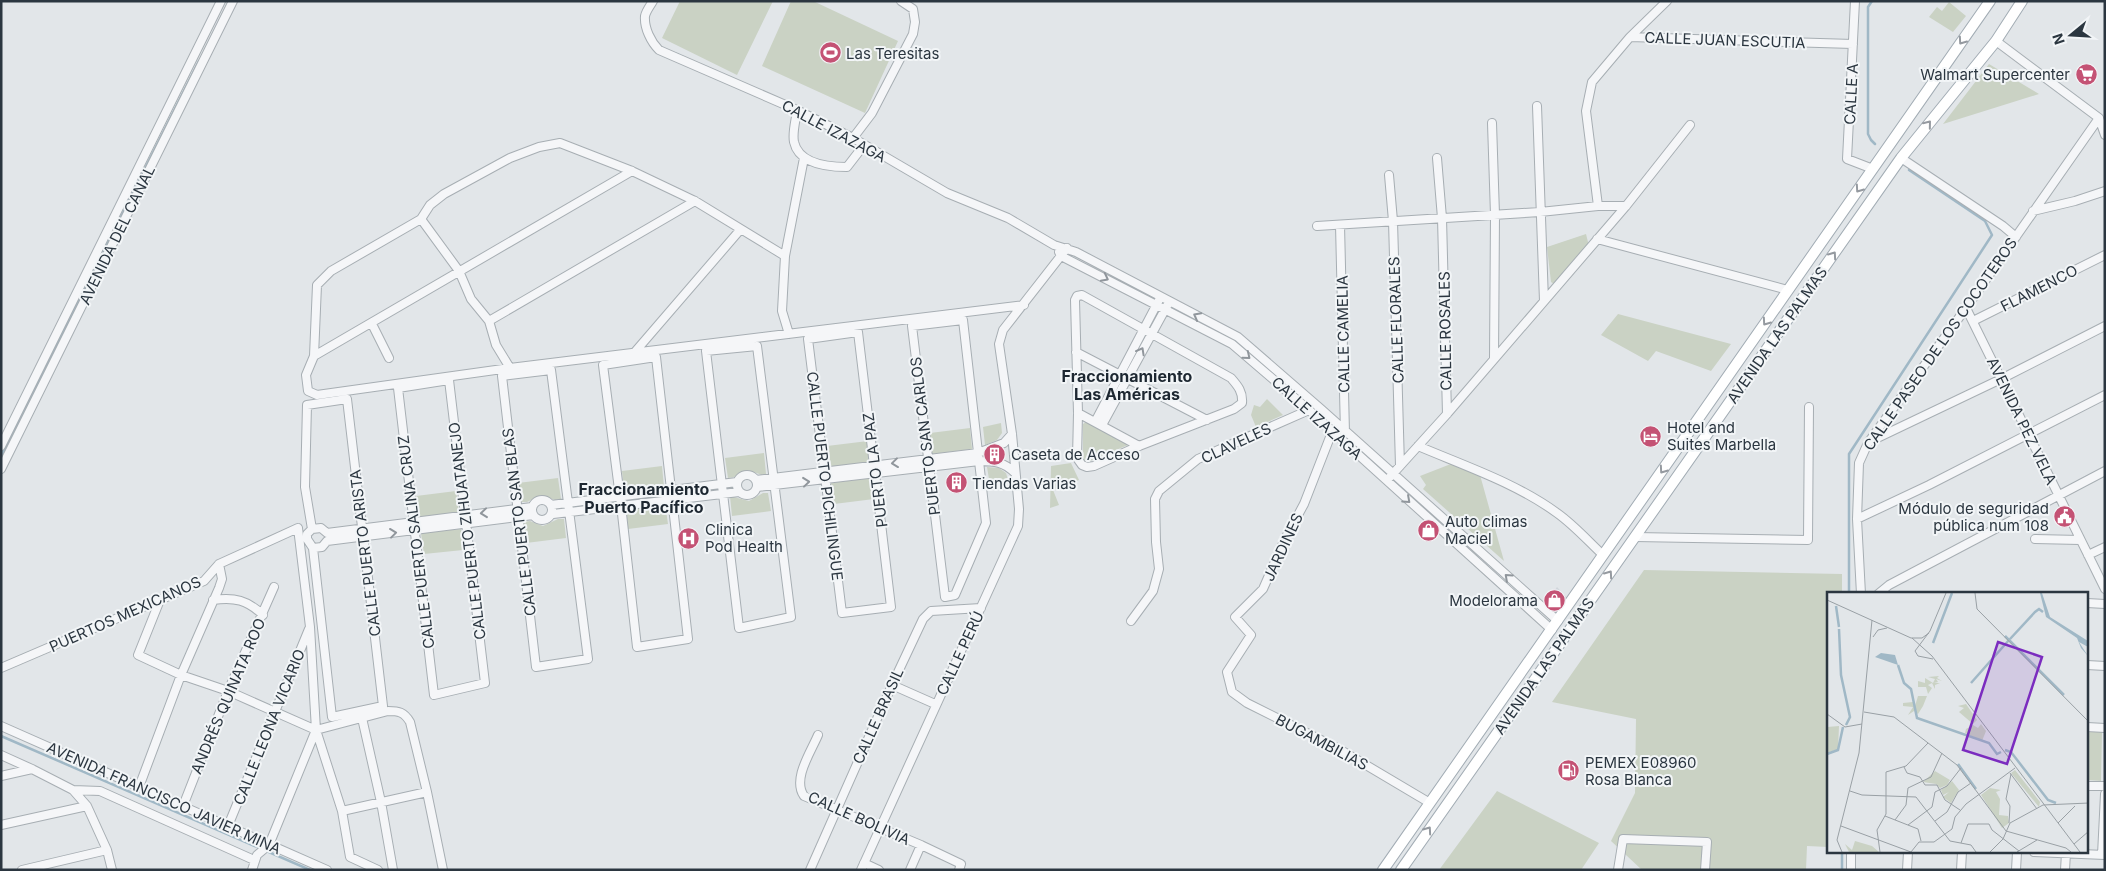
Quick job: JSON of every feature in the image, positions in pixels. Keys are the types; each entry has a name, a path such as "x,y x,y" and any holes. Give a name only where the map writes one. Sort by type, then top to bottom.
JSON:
{"main road":[{"name":"AVENIDA LAS PALMAS","path":"1383,870 1990,1"},
{"name":"AVENIDA LAS PALMAS","path":"1401,870 1901,158 1996,41 2022,1"}],"street":[{"path":"1,446 221,1"},
{"name":"AVENIDA DEL CANAL","path":"1,469 233,1"},
{"name":"CALLE IZAZAGA","path":"653,1 645,15 651,42 659,50 797,110 853,138 947,193 1008,218 1054,245 1067,248 1161,296 1168,305 1232,344 1309,410 1386,481 1555,625"},
{"path":"853,138 872,113 913,34 915,22 913,9 901,1"},
{"path":"1630,37 1667,1"},
{"name":"CALLE A","path":"1855,1 1847,159 1873,169"},
{"name":"CALLE JUAN ESCUTIA","path":"1598,206 1586,111 1592,82 1630,37 1853,44"},
{"path":"1996,41 2099,118 2105,135"},
{"path":"1536,106 1544,301"},
{"path":"797,110 794,140 796,147 804,158 833,167 847,167 864,145"},
{"name":"CALLE PASEO DE LOS COCOTEROS","path":"1861,592 1857,519 1859,463 1868,443 1966,308 2099,118"},
{"path":"1492,122 1495,215 1494,360"},
{"path":"1386,481 1447,414 1626,206 1673,149 1690,125"},
{"path":"785,256 695,202 632,171 560,143 539,147 510,158 444,194 430,206 421,220 332,271 317,285 314,356 306,375 308,391 317,396 510,368 1024,305"},
{"path":"789,334 782,311 785,256 804,158"},
{"name":"CALLE ROSALES","path":"1437,158 1442,218 1447,414"},
{"path":"1901,158 2003,226 2016,237"},
{"path":"314,356 372,324 459,271 632,171"},
{"name":"CALLE FLORALES","path":"1389,174 1393,221 1400,466"},
{"path":"2033,211 2075,201 2105,191"},
{"path":"489,321 695,202"},
{"path":"1317,226 1540,212 1598,206 1626,206"},
{"path":"421,220 459,271 471,299 489,321 496,345 510,368"},
{"name":"CALLE CAMELIA","path":"1340,225 1345,444"},
{"path":"634,353 740,230"},
{"path":"1597,239 1788,290"},
{"name":"CALLE IZAZAGA","path":"1054,245 1061,256 1157,304 1168,305 1238,337 1393,473 1555,625"},
{"name":"CALLE PERÚ","path":"863,866 935,704 1018,526 1019,509 1012,434 999,344 1003,330 1067,248"},
{"name":"FLAMENCO","path":"1973,321 2105,255"},
{"path":"1082,295 1231,378 1239,388 1242,402 1238,406 1207,420 1139,446 1094,466 1087,467 1082,465 1077,458 1076,352 1075,300 1077,296 1082,295"},
{"path":"1148,331 1161,296"},
{"path":"1099,424 1148,331 1168,305"},
{"name":"AVENIDA PEZ VELA","path":"1966,308 2105,589"},
{"name":"PUERTO SAN CARLOS","path":"963,320 979,457 986,523 955,595 945,597 912,326 963,320"},
{"path":"372,324 389,358"},
{"path":"1868,443 2105,326"},
{"name":"PUERTO LA PAZ","path":"808,339 858,332 891,607 842,613"},
{"name":"CALLE PUERTO PICHILINGUE","path":"808,339 842,613"},
{"path":"757,346 774,482 791,617 739,628 706,351 757,346"},
{"path":"1076,352 1207,420"},
{"path":"656,357 671,490 688,639 637,647 621,501 603,364 656,357"},
{"name":"CALLE PUERTO SAN BLAS","path":"567,503 551,370 502,376 536,667 588,659 568,512"},
{"name":"CALLE PUERTO ZIHUATANEJO","path":"398,388 449,380 485,683 434,696"},
{"name":"CALLE PUERTO SALINA CRUZ","path":"398,388 434,696"},
{"path":"1857,519 1929,485 2105,395"},
{"name":"CALLE PUERTO ARISTA","path":"312,529 305,487 307,405 347,400 383,706 332,717 313,548"},
{"path":"1635,537 1808,540 1809,407"},
{"name":"CLAVELES","path":"1131,621 1153,591 1159,569 1155,499 1159,491 1198,459 1309,410"},
{"path":"1078,413 1139,446"},
{"name":"JARDINES","path":"1227,672 1251,635 1235,617 1264,589 1285,539 1304,504 1332,432"},
{"path":"979,457 1004,443 1012,434"},
{"path":"1418,446 1538,500 1558,514 1603,555"},
{"path":"533,511 542,521 553,514 671,490 737,482 741,477 747,475 757,484 826,480 875,469 979,457 1007,465 1015,473"},
{"path":"774,482 825,471 875,469"},
{"path":"1880,592 1889,585 2105,471"},
{"path":"737,482 739,492"},
{"path":"533,511 536,502 542,500 551,504 672,500 739,492 743,495 750,495 757,484"},
{"path":"567,503 568,512"},
{"path":"551,504 553,514"},
{"path":"518,513 465,515 327,533 321,528 312,529 307,534 307,539 313,548 322,547 327,541 466,524 533,511"},
{"name":"PUERTOS MEXICANOS","path":"1,668 204,582 219,564 298,528 310,627"},
{"path":"2035,539 2080,540"},
{"path":"2088,555 2105,547"},
{"path":"139,786 181,675 222,579 219,564"},
{"name":"ANDRÉS QUINATA ROO","path":"183,806 228,692 274,587"},
{"path":"214,600 238,599 246,602 262,615"},
{"path":"160,600 138,656 316,730 388,711 399,711 406,714 410,722 427,792 443,870"},
{"path":"2088,604 2105,604"},
{"name":"CALLE BRASIL","path":"810,870 923,619 931,611 981,608"},
{"path":"310,627 316,730 342,810 350,857 378,870"},
{"name":"CALLE LEONA VICARIO","path":"228,826 310,627"},
{"path":"2088,665 2105,666"},
{"name":"BUGAMBILIAS","path":"1227,672 1232,692 1247,703 1339,749 1430,803"},
{"path":"892,685 935,704"},
{"path":"362,718 381,802 393,870"},
{"name":"AVENIDA FRANCISCO JAVIER MINA","path":"1,726 327,870"},
{"path":"2088,727 2105,728"},
{"path":"252,870 256,858 269,845 316,730"},
{"name":"CALLE BOLIVIA","path":"818,735 799,780 799,790 804,796 921,845 910,870"},
{"path":"1,756 73,790 87,806 108,850 112,870"},
{"path":"1,776 32,769"},
{"path":"2088,786 2105,786"},
{"path":"73,790 100,791 256,858"},
{"path":"342,810 427,792"},
{"path":"2085,854 2104,855 2105,794"},
{"path":"1,825 87,806"},
{"path":"1618,870 1623,839 1707,842 1705,870"},
{"path":"921,845 961,864 959,870"},
{"path":"22,870 108,850"},
{"path":"1851,854 1851,870"},
{"path":"1907,870 1908,854"},
{"path":"1961,870 1962,854"},
{"path":"2016,870 2018,854"},
{"path":"2065,870 2066,854"},
{"path":"863,866 879,870"}],"shaded area":[{"path":"680,1 773,1 737,75 662,38"},
{"name":"Las Teresitas","path":"791,1 813,1 898,41 865,113 762,66"},
{"path":"1949,2 1966,16 1953,32 1929,17 1937,7 1942,11"},
{"path":"1989,64 2039,94 1943,124"},
{"path":"1586,234 1589,246 1554,284 1551,282 1547,247"},
{"path":"1618,314 1731,344 1711,371 1656,351 1648,361 1601,335"},
{"path":"1267,399 1283,415 1256,427 1251,415 1254,405 1260,407"},
{"path":"1086,422 1128,445 1090,461 1085,461 1083,458 1083,424"},
{"path":"1001,423 1002,433 997,440 985,445 983,427"},
{"path":"970,428 972,449 932,454 930,433"},
{"path":"868,441 870,462 830,467 827,446"},
{"path":"764,453 766,474 762,475 748,470 728,478 725,458"},
{"path":"1456,462 1480,475 1504,561 1423,489 1426,485 1420,476"},
{"path":"1071,463 1079,480 1053,490 1059,505 1050,508 1051,466"},
{"path":"662,466 664,487 624,492 622,471"},
{"path":"987,467 999,468 1006,473 1009,483 990,485"},
{"path":"558,478 561,499 555,500 541,495 527,502 521,502 518,483"},
{"path":"871,478 874,499 834,504 831,483"},
{"path":"456,491 459,512 419,517 416,496"},
{"path":"763,493 768,493 771,511 732,516 730,496 749,501"},
{"path":"665,503 668,524 628,529 626,508"},
{"path":"558,519 564,519 566,538 526,543 523,522 530,521 543,526"},
{"path":"461,529 463,550 424,554 421,533"},
{"path":"1644,570 1842,574 1842,592 1827,592 1827,847 1807,846 1806,870 1642,870 1611,841 1635,793 1636,719 1552,702"},
{"name":"Modelorama","path":"1557,587 1567,598 1558,612 1547,602"},
{"path":"2088,732 2102,732 2101,781 2088,780"},
{"path":"1497,791 1599,843 1581,870 1439,870"}],"waterway":[{"path":"1872,1 1868,7 1868,134 1875,144"},
{"path":"1,456 199,61"},
{"path":"1849,592 1849,454 1992,235 1985,221 1909,170"},
{"path":"1,736 310,870"},
{"path":"1842,854 1842,870"}],"place":[{"name":"Las Teresitas","path":"830,53"},
{"name":"Walmart Supercenter","path":"2086,74"},
{"name":"Hotel and Suites Marbella","path":"1651,436"},
{"name":"Caseta de Acceso","path":"995,454"},
{"name":"Tiendas Varias","path":"956,483"},
{"name":"Módulo de seguridad pública num 108","path":"2065,517"},
{"name":"Auto climas Maciel","path":"1429,530"},
{"name":"Clinica Pod Health","path":"689,538"},
{"name":"Modelorama","path":"1554,600"},
{"name":"PEMEX E08960 Rosa Blanca","path":"1569,771"}],"district":[{"name":"Fraccionamiento Las Américas","path":"1127,385"},
{"name":"Fraccionamiento Puerto Pacífico","path":"644,498"}]}
